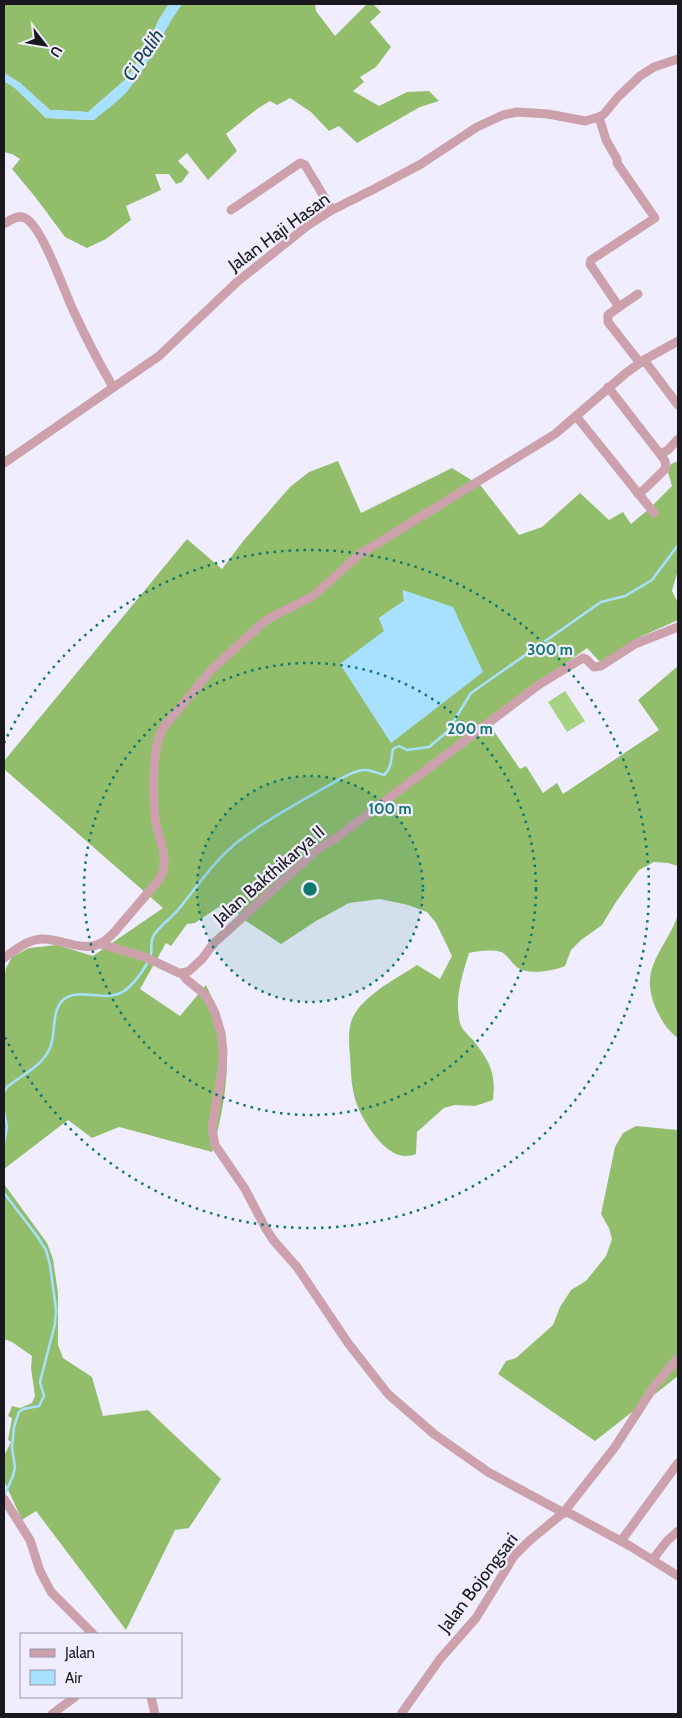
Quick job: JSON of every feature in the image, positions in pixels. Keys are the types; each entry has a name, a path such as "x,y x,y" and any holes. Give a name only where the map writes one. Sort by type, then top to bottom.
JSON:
{"street":[{"path":"619,307 590,262 655,218 617,163 606,140 599,117 640,76 654,67 678,59"},
{"name":"Jalan Haji Hasan","path":"4,463 159,356 237,282 307,226 332,210 420,164 477,127 503,115 517,112 548,114 585,121 599,117"},
{"path":"231,210 300,163 305,165 332,210"},
{"path":"4,224 21,216 26,218 40,236 67,293 72,309 113,387"},
{"path":"638,294 608,315 608,322 678,405"},
{"path":"4,958 28,943 42,939 78,946 100,944 112,934 161,877 165,861 155,818 154,780 157,741 164,727 212,669 266,620 313,596 360,554 547,439 608,387 642,362 678,341"},
{"path":"608,387 665,461 666,468 638,494"},
{"path":"576,416 654,513"},
{"path":"660,454 668,450 678,439"},
{"name":"Jalan Bakthikarya II","path":"182,973 190,971 214,943 317,850 340,835 540,684 583,658 594,667 600,666 636,644 678,627"},
{"path":"100,944 148,959 182,973 209,1001 221,1033 223,1051 222,1070 212,1128 215,1146 246,1189 266,1229 297,1267 373,1377 388,1394 434,1434 503,1481 621,1541 678,1576"},
{"name":"Jalan Bojongsari","path":"401,1714 440,1659 476,1618 514,1556 564,1512 615,1447 655,1385 678,1358"},
{"path":"621,1541 678,1463"},
{"path":"5,1501 30,1540 40,1571 51,1592 93,1633"},
{"path":"653,1559 667,1541 678,1531"},
{"path":"52,1714 74,1698"},
{"path":"151,1698 155,1714"}],"green space":[{"path":"4,4 169,4 158,21 147,49 126,79 88,112 50,110 20,83 4,73"},
{"path":"182,4 315,4 316,11 335,36 367,4 373,4 381,12 370,22 391,47 376,67 360,77 364,82 353,91 379,106 407,92 429,91 439,101 420,107 357,143 339,126 329,131 311,112 290,98 277,105 270,101 226,134 237,151 208,180 187,153 178,161 189,172 182,182 176,184 169,174 155,174 161,190 126,206 131,220 106,239 87,248 65,237 12,169 20,159 4,152 4,81 15,88 46,118 94,120 158,45 168,24"},
{"path":"338,461 361,513 452,468 481,486 519,535 542,527 580,493 609,520 623,512 631,524 672,486 668,472 671,464 678,461 678,570 672,591 678,603 678,620 640,637 600,662 587,648 487,721 520,769 526,766 543,793 557,783 563,794 659,730 638,700 678,666 678,866 654,862 639,870 602,925 581,940 571,950 565,966 548,971 535,972 518,968 501,952 489,950 469,953 459,993 459,1018 462,1028 479,1048 491,1068 494,1082 493,1100 475,1106 455,1105 444,1108 417,1132 416,1154 405,1156 389,1150 375,1136 363,1118 354,1096 352,1085 349,1043 350,1026 355,1013 379,989 417,965 440,979 452,956 436,923 427,912 408,905 380,899 349,903 316,921 281,944 246,921 228,905 217,908 195,923 187,924 171,946 166,943 140,989 180,1016 206,985 217,1008 223,1027 227,1061 225,1092 212,1152 119,1127 92,1138 68,1120 4,1169 4,979 6,968 12,957 29,948 57,945 93,956 163,908 4,769 4,761 187,539 222,569 244,540 290,487 309,472","holes":["403,590 483,672 340,664 385,631 379,618 404,601"]},
{"path":"565,691 585,721 567,732 548,702"},
{"path":"678,915 678,1038 669,1030 659,1015 652,996 650,983 655,961"},
{"path":"636,1126 678,1130 678,1376 595,1441 498,1374 506,1361 516,1358 553,1325 560,1307 571,1290 586,1281 606,1256 612,1239 609,1228 601,1214 615,1147 623,1133"},
{"path":"4,1184 47,1243 53,1259 58,1293 58,1345 63,1358 92,1377 103,1416 148,1410 221,1479 189,1528 175,1530 126,1630 36,1511 22,1520 4,1481 4,1456 11,1442 8,1440 12,1418 8,1416 12,1406 20,1408 32,1403 35,1396 31,1368 32,1356 12,1342 4,1339"}],"water":[{"name":"Ci Palih","path":"169,4 182,4 137,79 117,101 94,120 46,118 15,88 4,81 4,73 20,83 50,110 88,112 126,79 147,49 158,21"},
{"path":"403,590 453,607 483,672 391,743 340,664 384,631 379,618 404,601"}],"waterway":[{"path":"4,1092 7,1087 36,1066 49,1050 53,1038 56,1011 63,1000 77,994 112,995 128,988 147,963 151,954 152,940 156,932 177,911 231,847 281,812 350,774 366,770 384,775 390,766 393,749 399,746 407,750 429,747 447,732 471,693 601,602 625,596 652,580 678,545"},
{"path":"4,1111 7,1127 4,1143"},
{"path":"4,1193 46,1250 56,1309 55,1324 40,1382 44,1396 39,1406 23,1409 19,1412 14,1427 12,1448 15,1467 4,1496"}]}
